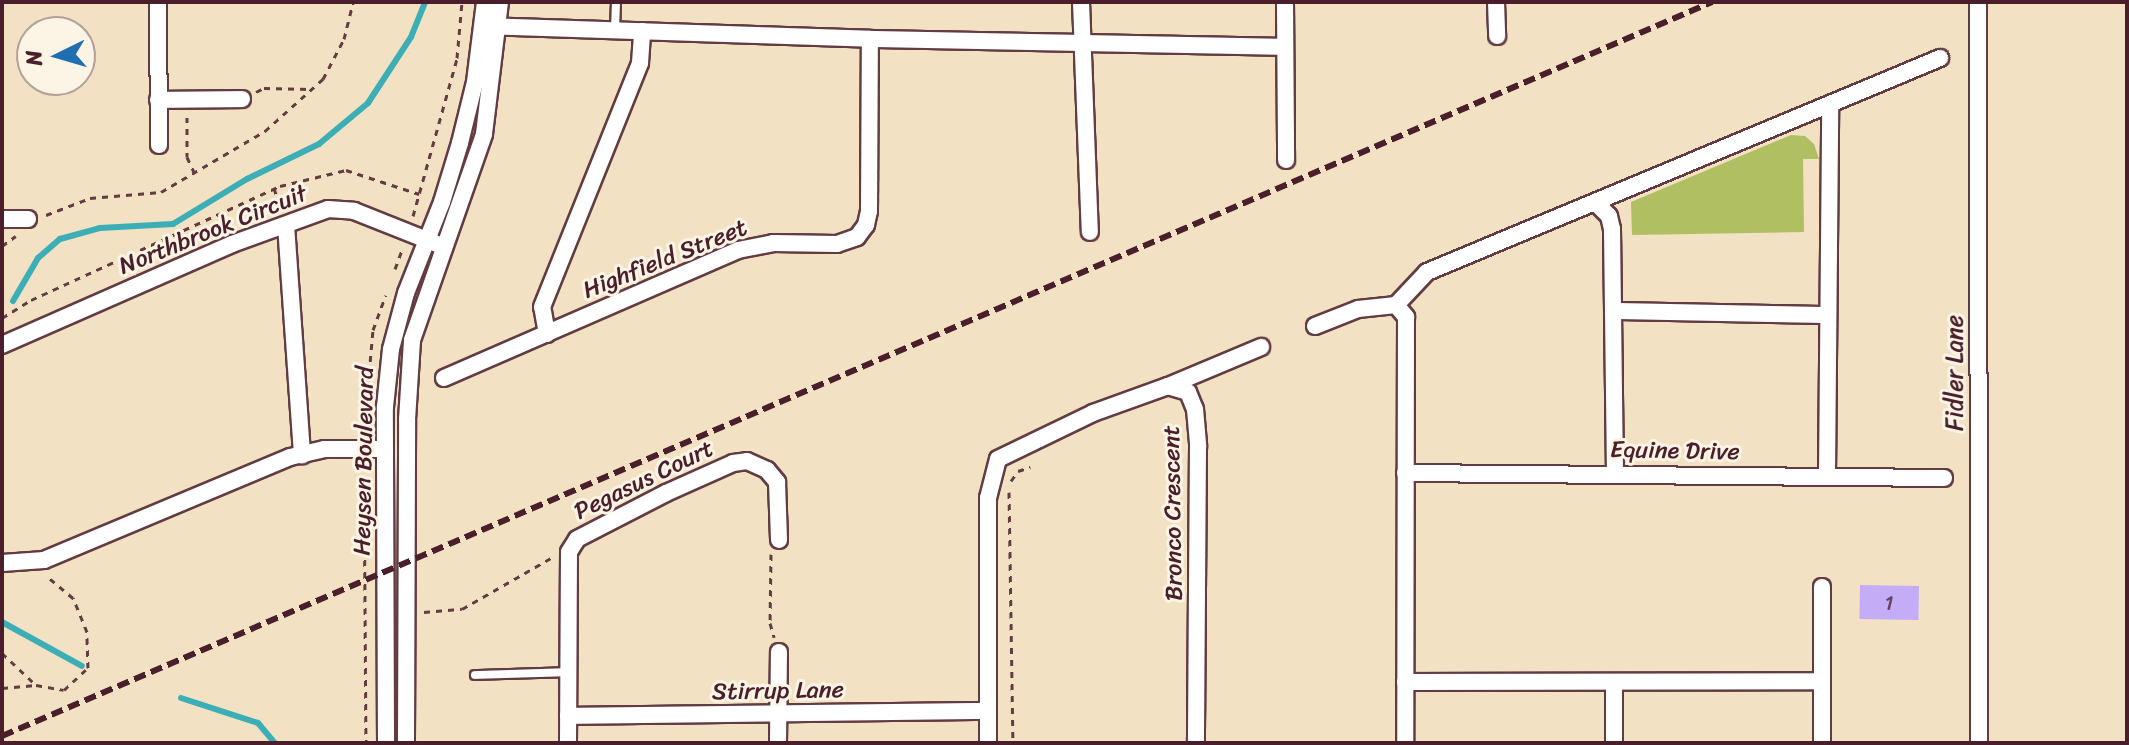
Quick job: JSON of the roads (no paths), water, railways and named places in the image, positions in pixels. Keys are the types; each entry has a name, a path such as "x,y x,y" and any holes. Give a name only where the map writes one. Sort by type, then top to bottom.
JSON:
{"street":[{"path":"158,2 159,145"},
{"name":"Heysen Boulevard","path":"406,743 407,420 412,340 484,134 491,26 485,2"},
{"name":"Heysen Boulevard","path":"386,743 385,449 391,349 406,293 428,240 460,143 500,2"},
{"path":"1081,2 1080,40 1090,232"},
{"path":"1285,2 1286,160"},
{"path":"1496,2 1497,36"},
{"name":"Fidler Lane","path":"1978,2 1979,743"},
{"path":"491,26 870,39 1080,40 1283,47"},
{"path":"547,334 542,307 640,63 642,31"},
{"name":"Highfield Street","path":"444,378 738,250 773,243 844,244 857,237 866,225 869,211 870,39"},
{"path":"1315,326 1358,309 1396,305 1427,272 1940,58"},
{"path":"158,100 242,99"},
{"path":"1827,476 1830,104"},
{"path":"1596,203 1609,216 1612,229 1615,474"},
{"name":"Northbrook Circuit","path":"2,345 232,244 328,209 354,211 446,248"},
{"path":"2,219 28,219"},
{"path":"286,225 302,455"},
{"path":"1396,305 1406,317 1405,743"},
{"path":"1613,311 1828,315"},
{"path":"1168,386 1261,347"},
{"name":"Bronco Crescent","path":"988,743 988,498 998,459 1093,413 1168,386 1188,392 1195,409 1197,434 1196,743"},
{"path":"2,563 44,560 193,496 302,455 325,449 385,449"},
{"name":"Pegasus Court","path":"568,743 569,552 577,539 733,463 747,461 767,470 777,482 779,540"},
{"name":"Equine Drive","path":"1405,473 1944,478"},
{"path":"1822,587 1822,743"},
{"path":"778,743 779,652"},
{"path":"1405,682 1822,681"},
{"path":"1614,682 1614,743"},
{"name":"Stirrup Lane","path":"568,716 988,711"}],"lane":[{"path":"615,30 616,2"},
{"path":"475,675 568,672"}],"waterway":[{"path":"13,301 38,258 60,239 100,228 173,224 247,179 319,144 368,103 411,37 425,2"},
{"path":"2,622 82,666"},
{"path":"181,698 258,723 275,743"}],"railway":[{"path":"2,736 1712,2"}]}
